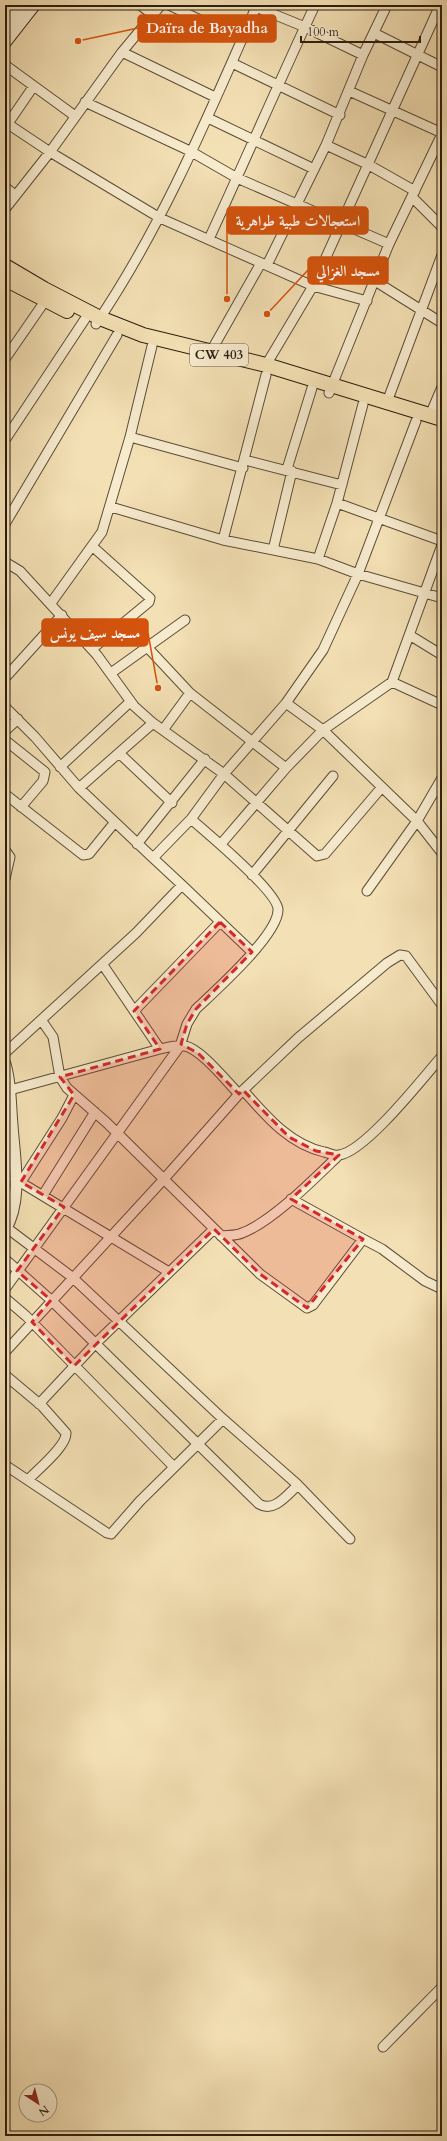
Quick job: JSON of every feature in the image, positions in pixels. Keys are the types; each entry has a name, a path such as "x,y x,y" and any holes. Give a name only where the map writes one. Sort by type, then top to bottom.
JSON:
{"main road":[{"path":"5,42 34,5"},
{"path":"5,24 15,7"},
{"name":"CW 403","path":"6,273 117,335 152,346 266,370 312,388 331,389 363,404 442,428"},
{"name":"CW 403","path":"6,273 45,301 94,321 210,353 331,389 386,402 436,417"}],"street":[{"path":"140,5 152,14"},
{"path":"5,209 50,152 122,52 161,5"},
{"path":"168,5 242,40"},
{"path":"209,239 315,5"},
{"path":"210,353 264,264 297,205 340,115 363,55 387,5"},
{"path":"223,540 244,464 266,370 313,286 440,5"},
{"path":"5,440 94,321 160,218 190,152 208,118 215,97 232,63 256,6 305,27 363,55"},
{"path":"374,33 442,67"},
{"path":"122,52 215,97"},
{"path":"232,63 340,115"},
{"path":"5,65 33,87 75,116"},
{"path":"33,87 6,126 160,218 313,286 366,301"},
{"path":"331,389 389,244 442,135 349,91"},
{"path":"85,102 190,152 237,178 389,244"},
{"path":"208,118 314,169"},
{"path":"326,145 369,165 413,194 442,226"},
{"path":"5,187 15,195"},
{"path":"386,402 442,255"},
{"path":"375,281 442,323"},
{"path":"5,359 45,301"},
{"path":"5,524 117,335"},
{"path":"51,604 102,532 111,507 130,437 152,346"},
{"path":"436,417 442,387"},
{"path":"273,550 289,470 312,388"},
{"path":"318,559 337,503 363,404"},
{"path":"153,858 191,819 224,774 286,703 323,650 358,574 416,421"},
{"path":"130,437 244,464 289,470 342,485"},
{"path":"337,503 442,541"},
{"path":"111,507 223,540 318,559 358,574 442,598"},
{"path":"221,844 286,768 323,730 392,682 411,636 442,545"},
{"path":"92,546 150,598 148,604 92,649"},
{"path":"5,562 20,571 62,615 111,673 130,702 153,723 224,774 312,852 321,856 325,854 382,787"},
{"path":"5,678 62,615"},
{"path":"111,673 148,648 185,620"},
{"path":"411,636 442,655"},
{"path":"148,648 190,693 286,768"},
{"path":"392,682 442,705"},
{"path":"163,730 190,693"},
{"path":"60,767 130,702"},
{"path":"286,703 323,730 417,821 442,853"},
{"path":"5,706 79,788 252,952"},
{"path":"5,731 18,719"},
{"path":"79,788 153,723"},
{"path":"5,740 45,772 43,781 22,807"},
{"path":"119,753 172,803"},
{"path":"137,844 172,803 205,759"},
{"path":"252,875 333,776"},
{"path":"367,891 417,821 442,778"},
{"path":"5,794 83,855 90,854 114,822"},
{"path":"5,1289 33,1248 180,1046 187,1024 196,1009 269,934 279,909 274,897 221,844 191,819"},
{"path":"5,850 10,857 5,879"},
{"path":"5,1054 136,934 182,885"},
{"path":"134,1011 220,922"},
{"path":"5,1352 72,1277 164,1179 241,1092 298,1038 395,956 403,954 406,956 442,1006"},
{"path":"103,965 160,1048"},
{"path":"42,1021 53,1037 60,1077 74,1094 117,1132 260,1274 308,1308 313,1305 363,1239"},
{"path":"10,1090 160,1048 187,1046 198,1053 289,1137 316,1151 339,1155"},
{"path":"221,1236 238,1234 250,1230 291,1199 339,1155 362,1144 442,1056"},
{"path":"5,1064 10,1090 9,1137 18,1180 14,1204 8,1214 6,1229 72,1277 222,1419 298,1486 350,1539"},
{"path":"18,1180 62,1118 74,1094"},
{"path":"43,1195 95,1112"},
{"path":"18,1180 112,1235 169,1272"},
{"path":"291,1199 382,1249 425,1281 442,1289"},
{"path":"39,1404 119,1320 214,1229"},
{"path":"5,1259 51,1300 263,1507 274,1506 298,1486"},
{"path":"5,1298 32,1322 174,1466"},
{"path":"5,1375 64,1428 67,1437 56,1451 28,1480"},
{"path":"5,1464 107,1534 111,1534 174,1466 222,1419"},
{"path":"383,2047 442,1988"}],"highlighted area":[{"path":"220,922 252,952 196,1009 187,1024 181,1044 198,1053 239,1094 243,1090 289,1137 316,1151 339,1155 291,1199 363,1239 307,1308 260,1274 214,1229 74,1366 32,1322 51,1300 17,1271 64,1207 21,1182 74,1095 60,1077 160,1049 134,1011"}],"place":[{"name":"Daïra de Bayadha","path":"78,41"},
{"name":"استعجالات طبية طواهرية","path":"227,299"},
{"name":"مسجد الغزالي","path":"267,314"},
{"name":"مسجد سيف يونس","path":"158,688"}]}
